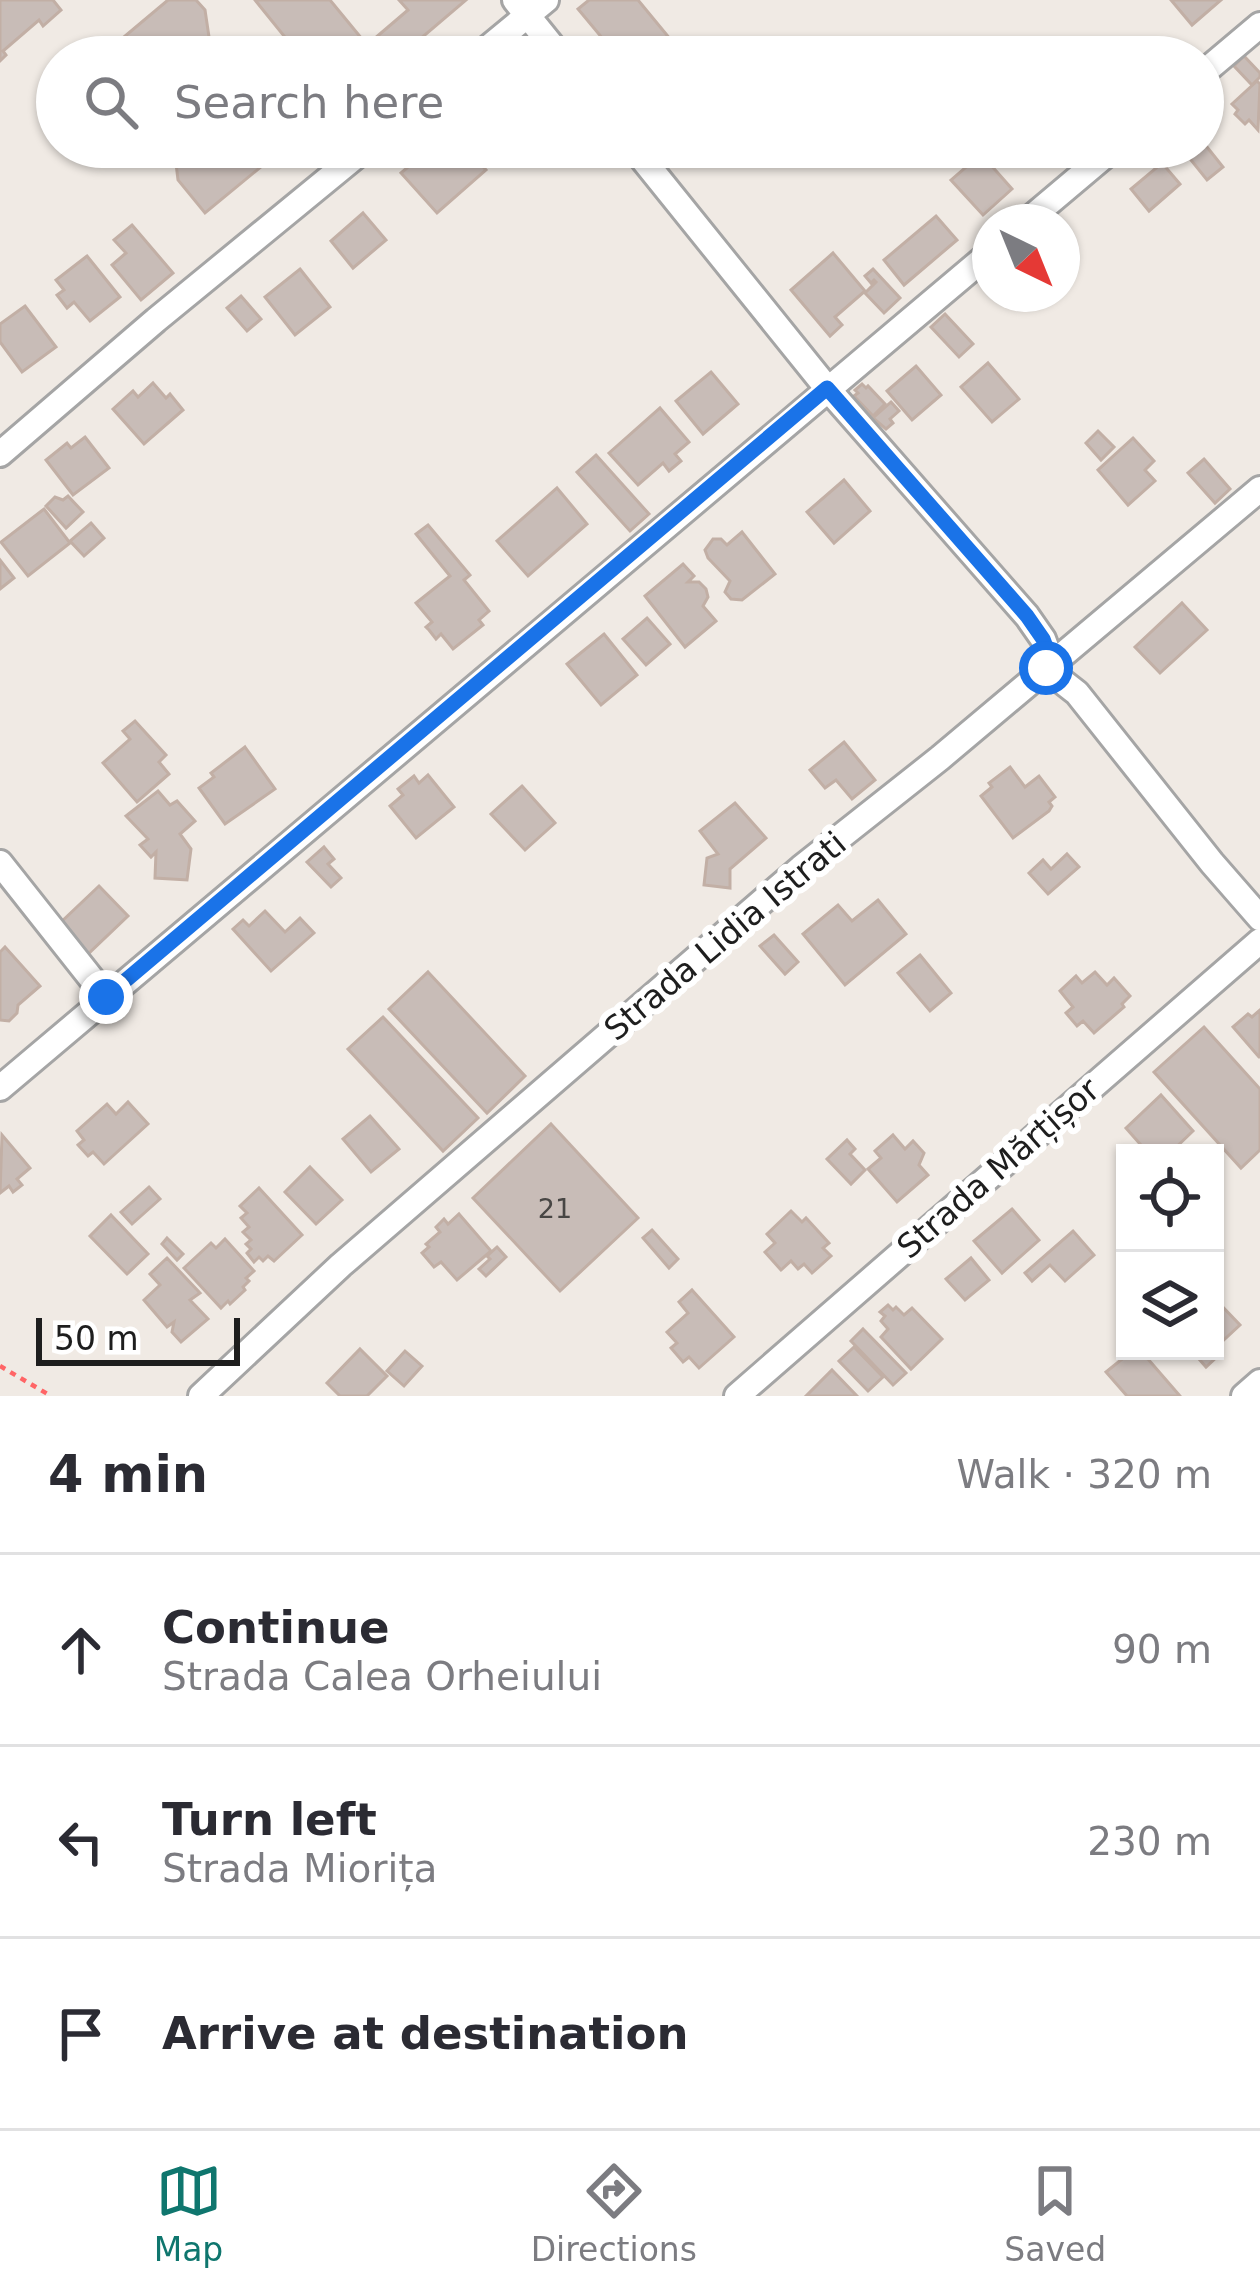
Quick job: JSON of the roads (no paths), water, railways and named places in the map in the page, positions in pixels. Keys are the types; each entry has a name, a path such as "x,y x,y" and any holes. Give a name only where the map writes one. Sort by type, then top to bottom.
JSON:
{"street":[{"path":"498,36 529,5 548,36"},
{"path":"1224,55 1260,25"},
{"path":"0,454 341,168"},
{"path":"650,168 827,388 1027,616 1043,639 1049,666 1077,693 1260,918"},
{"path":"1047,204 1090,168"},
{"path":"0,1088 972,268"},
{"name":"Strada Lidia Istrati","path":"201,1396 341,1264 801,868 940,758 1260,489"},
{"path":"0,863 106,997"},
{"name":"Strada Mărțișor","path":"737,1396 1260,941"},
{"path":"1244,1396 1260,1382"}]}
